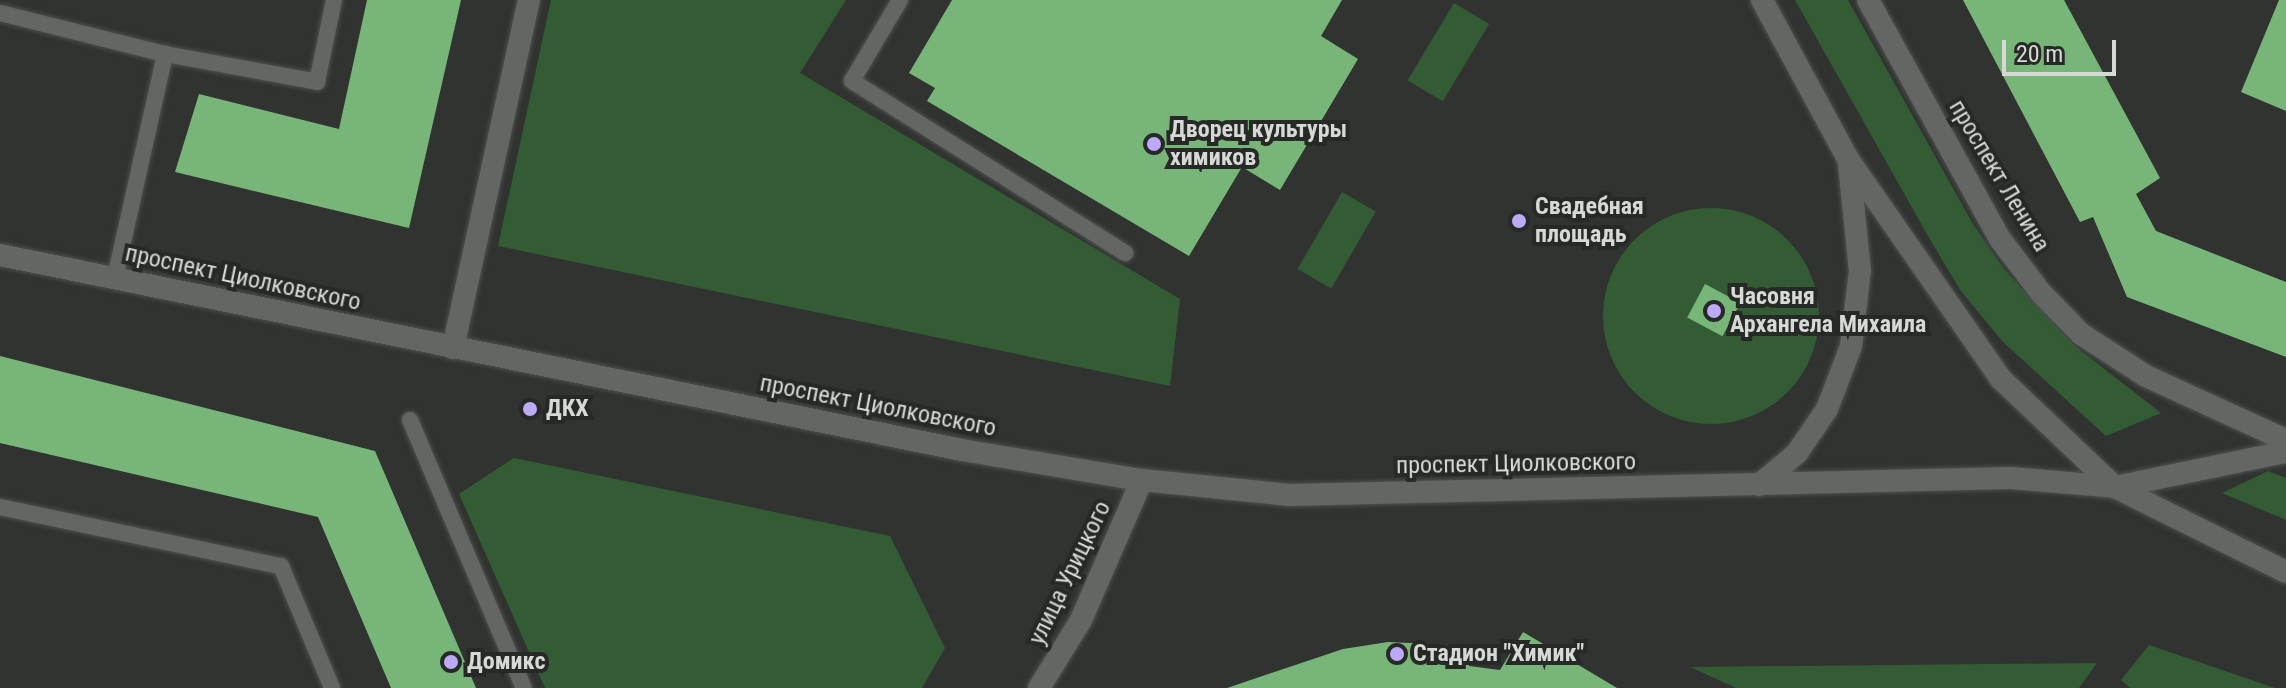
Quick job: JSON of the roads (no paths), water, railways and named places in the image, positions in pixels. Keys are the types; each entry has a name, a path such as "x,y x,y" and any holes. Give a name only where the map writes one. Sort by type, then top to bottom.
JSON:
{"main road":[{"path":"453,348 529,0"},
{"path":"1762,0 1848,159 2001,379 2115,487 2286,572"},
{"name":"проспект Ленина","path":"1868,0 2000,239 2041,293 2081,334 2146,376 2286,440"},
{"path":"1759,485 1797,453 1820,420 1851,346 1860,271 1848,159"},
{"name":"проспект Циолковского","path":"0,255 962,450 1142,480 1290,495 2011,478 2115,487"},
{"path":"2115,487 2286,452"},
{"name":"улица Урицкого","path":"1039,688 1088,606 1142,480"}],"lane":[{"path":"0,13 165,54 317,82 334,0"},
{"path":"900,0 852,81 1125,253"},
{"path":"115,278 165,54"},
{"path":"410,420 524,688"},
{"path":"0,507 281,566 332,688"}],"place":[{"name":"Дворец культуры химиков","path":"1154,144"},
{"name":"Свадебная площадь","path":"1519,221"},
{"name":"Часовня Архангела Михаила","path":"1714,311"},
{"name":"ДКХ","path":"530,409"},
{"name":"Стадион \"Химик\"","path":"1397,654"},
{"name":"Домикс","path":"451,662"}]}
